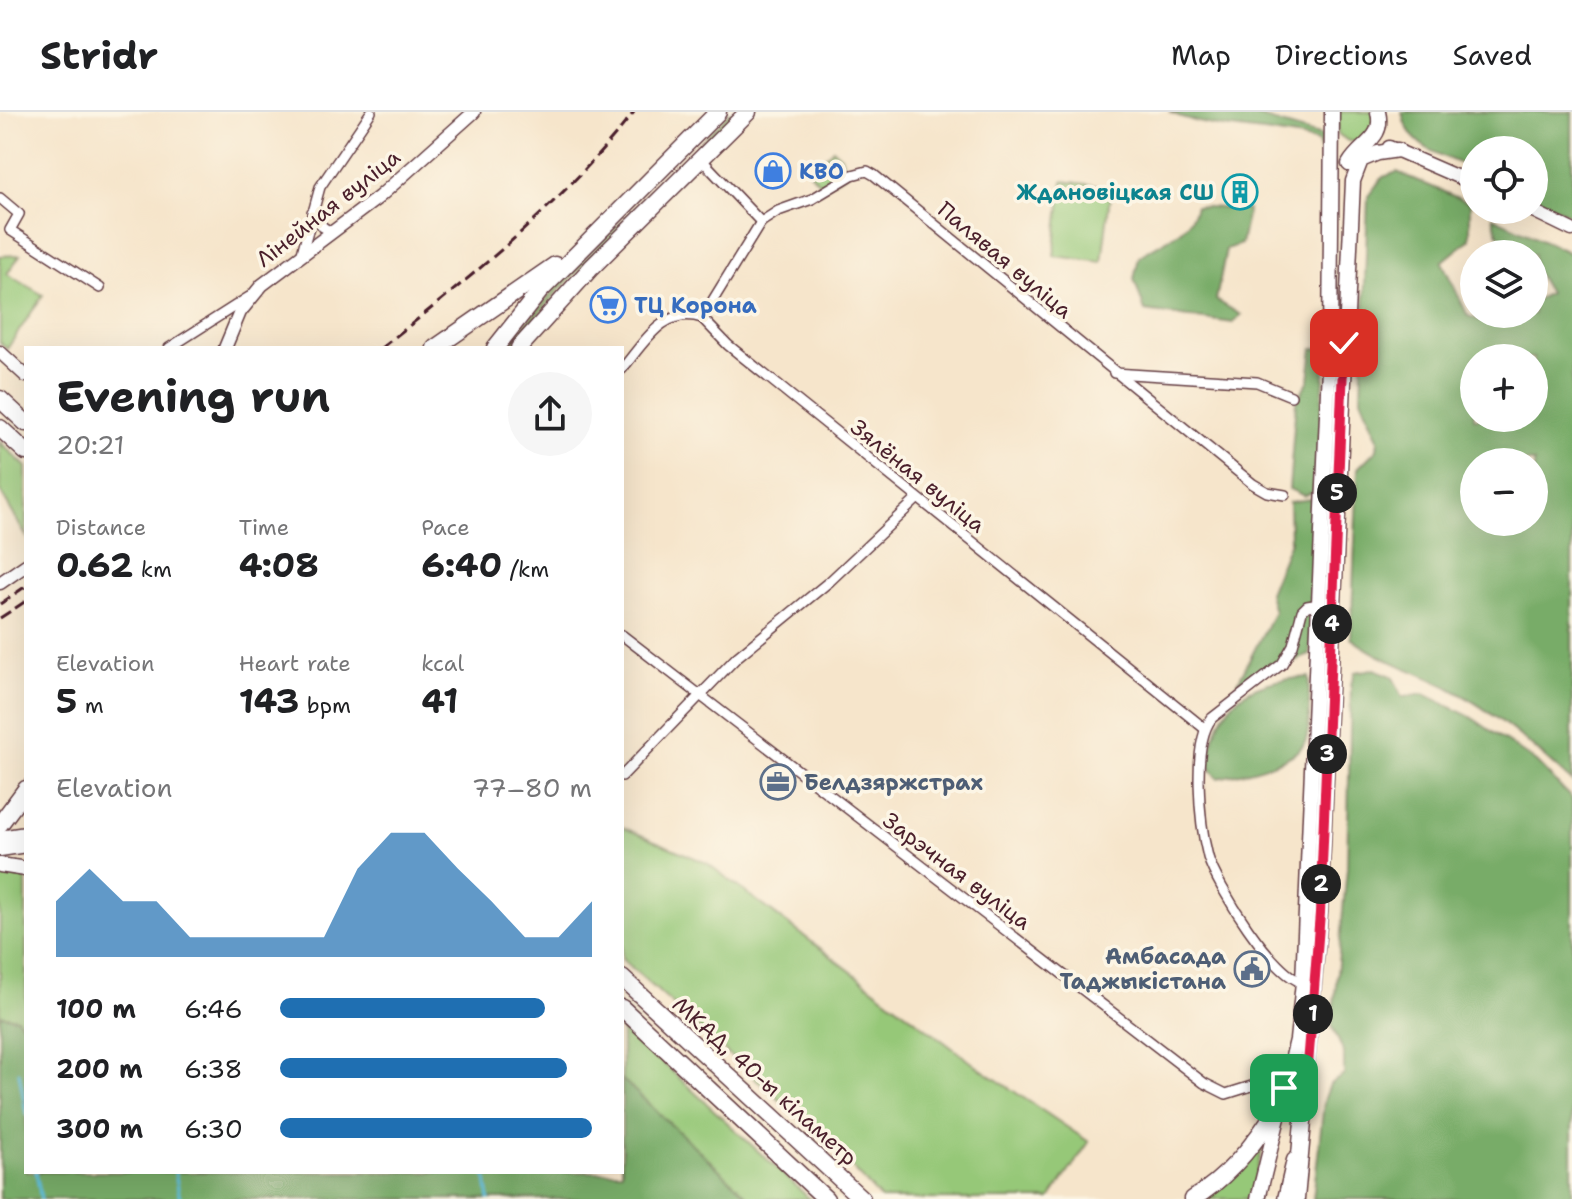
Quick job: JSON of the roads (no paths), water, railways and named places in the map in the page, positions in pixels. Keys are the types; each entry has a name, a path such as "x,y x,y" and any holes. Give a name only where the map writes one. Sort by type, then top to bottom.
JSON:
{"highway":[{"path":"497,346 526,307 585,244 718,112"},
{"path":"521,346 580,279 748,112"},
{"path":"438,346 585,244"},
{"path":"0,399 24,421"},
{"path":"2,430 24,450"},
{"path":"0,824 24,792"},
{"name":"МКАД, 40-ы кіламетр","path":"624,980 862,1199"},
{"name":"МКАД, 40-ы кіламетр","path":"624,1010 826,1199"},
{"path":"1192,1199 1221,1178 1252,1146 1282,1096"},
{"path":"1296,1199 1304,1107"},
{"path":"839,1177 864,1189 875,1199"}],"main road":[{"path":"1314,112 1331,124 1347,146 1364,147"},
{"path":"1285,1199 1304,1107 1320,913 1350,162 1364,147 1379,120"},
{"path":"1258,1199 1297,1040 1303,982 1330,328 1331,124"},
{"path":"1348,252 1353,181 1358,165 1378,153 1398,150"},
{"path":"0,838 24,834"},
{"path":"0,849 24,845"},
{"path":"0,865 24,869"},
{"path":"1282,1096 1295,1099 1304,1107"}],"street":[{"path":"301,256 320,187 336,159 371,112"},
{"name":"Лінейная вуліца","path":"226,346 240,312 252,295 333,233 474,112"},
{"path":"1379,120 1398,150"},
{"path":"1364,147 1398,150 1460,178"},
{"path":"624,367 657,327 673,315 690,314 702,318 761,222 701,159"},
{"name":"Палявая вуліца","path":"761,222 792,205 812,199 852,175 867,171 1253,484 1267,492 1285,495"},
{"path":"0,198 19,214 10,230 100,288"},
{"path":"312,212 323,227 333,233"},
{"path":"1548,218 1572,230"},
{"path":"172,346 252,295"},
{"name":"Зялёная вуліца","path":"702,318 728,345 1204,728"},
{"path":"0,352 24,374"},
{"path":"1114,373 1257,382 1291,396"},
{"path":"624,774 737,657 830,581 917,499"},
{"path":"0,583 24,566"},
{"path":"1303,982 1284,974 1242,918 1209,859 1201,813 1204,728 1236,697 1282,664 1289,655 1302,611 1307,606 1320,604"},
{"name":"Зарэчная вуліца","path":"624,637 1204,1083 1226,1094 1258,1084 1282,1096"}],"waterway":[{"path":"19,1072 24,1102"},
{"path":"36,1174 41,1199"},
{"path":"175,1174 180,1199"},
{"path":"485,1174 489,1199"}],"railway":[{"path":"384,346 515,238 577,178 634,112"},
{"path":"0,604 24,587"},
{"path":"0,618 24,602"}],"place":[{"name":"KBО","path":"773,171"},
{"name":"Ждановіцкая СШ","path":"1240,192"},
{"name":"ТЦ Корона","path":"608,305"},
{"name":"Белдзяржстрах","path":"778,782"},
{"name":"Амбасада Таджыкістана","path":"1252,969"}]}
